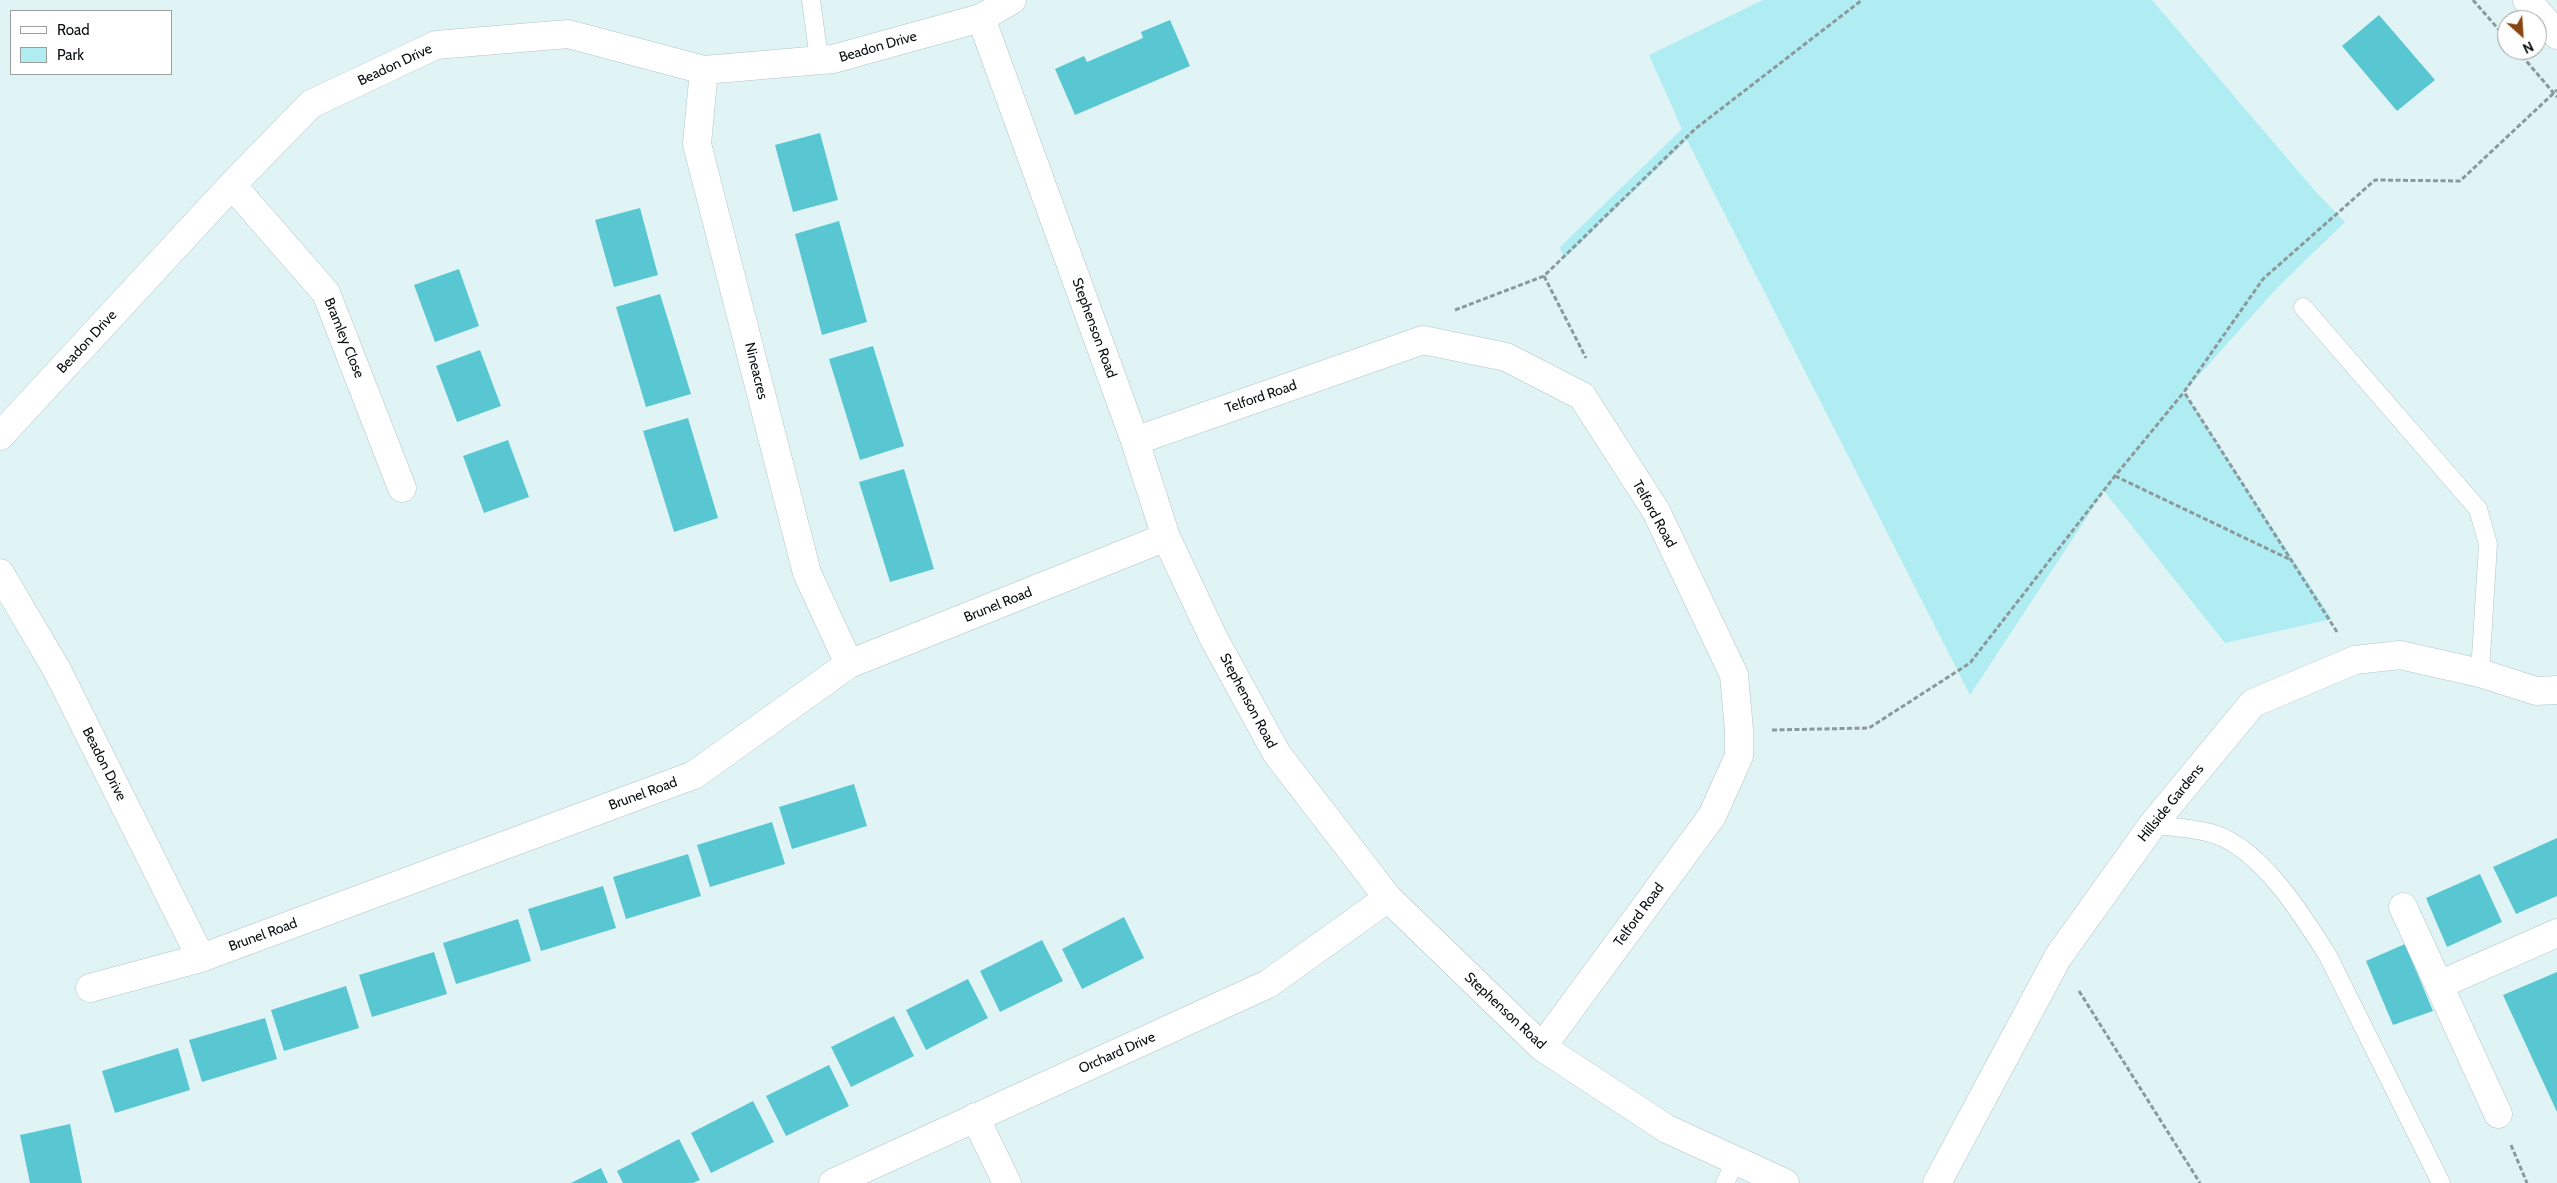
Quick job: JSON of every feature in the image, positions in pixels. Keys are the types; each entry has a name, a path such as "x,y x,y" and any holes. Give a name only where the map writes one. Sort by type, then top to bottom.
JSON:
{"street":[{"name":"Beadon Drive","path":"0,436 232,185 311,104 436,45 568,34 704,70 833,59 981,18 1012,0"},
{"path":"2527,0 2557,35"},
{"name":"Stephenson Road","path":"981,18 1135,441 1166,537 1214,639 1277,754 1388,898 1542,1047 1730,1172 1785,1183"},
{"name":"Nineacres","path":"704,70 698,144 807,573 849,664"},
{"name":"Bramley Close","path":"232,185 326,293 402,488"},
{"path":"1423,340 1506,357 1582,396"},
{"name":"Telford Road","path":"1135,441 1423,340"},
{"name":"Telford Road","path":"1542,1047 1712,816 1739,756 1739,730 1734,675 1656,511 1582,396"},
{"name":"Brunel Road","path":"90,988 202,958 694,775 849,664 1166,537"},
{"name":"Beadon Drive","path":"0,573 57,670 202,958"},
{"name":"Hillside Gardens","path":"1937,1183 2058,957 2153,824 2253,703 2354,660 2400,655 2480,673 2536,691 2557,690"},
{"name":"Orchard Drive","path":"833,1183 1268,984 1388,898"},
{"path":"2403,907 2498,1114"},
{"path":"2440,985 2557,932"},
{"path":"975,1117 1007,1183"}],"lane":[{"path":"811,0 820,59"},
{"path":"2303,307 2478,509 2488,544 2480,673"},
{"path":"2153,824 2217,835 2239,846 2283,892 2306,921 2328,956 2441,1183"}],"path":[{"path":"1423,340 1432,319 1544,276 1695,129 1862,0"},
{"path":"2474,0 2497,27"},
{"path":"2525,60 2557,97"},
{"path":"1544,276 1597,380 1582,396"},
{"path":"1739,730 1869,728 1970,663 2115,476 2184,392"},
{"path":"2115,476 2292,560"},
{"path":"2058,957 2200,1183"},
{"path":"2498,1114 2528,1183"}],"green space":[{"path":"1763,0 2152,0 2316,192 2345,222 2277,288 2184,392 2332,619 2225,643 2104,491 1970,695 1687,140 1564,259 1560,247 1682,129 1649,55"}],"building":[{"path":"2379,15 2435,80 2397,111 2342,46"},
{"path":"1170,20 1190,66 1075,115 1055,69 1084,56 1087,62 1143,38 1141,32"},
{"path":"820,133 838,200 793,212 775,145"},
{"path":"640,208 658,275 614,287 595,220"},
{"path":"839,221 867,322 822,335 795,234"},
{"path":"459,269 479,326 435,342 414,285"},
{"path":"660,294 691,394 646,407 616,307"},
{"path":"873,346 904,446 860,460 829,359"},
{"path":"480,350 501,406 457,422 436,366"},
{"path":"688,418 718,518 674,532 643,431"},
{"path":"508,440 529,497 484,513 463,456"},
{"path":"904,469 934,569 890,582 859,482"},
{"path":"854,784 867,826 792,849 779,807"},
{"path":"772,822 785,864 710,887 697,845"},
{"path":"2557,838 2557,896 2516,914 2493,867"},
{"path":"688,854 701,896 626,919 613,877"},
{"path":"2480,874 2502,922 2447,947 2426,898"},
{"path":"603,886 616,928 541,951 528,909"},
{"path":"1124,917 1144,958 1082,989 1062,949"},
{"path":"518,919 531,961 456,984 443,943"},
{"path":"1042,940 1063,981 1000,1012 980,971"},
{"path":"2405,944 2433,1011 2393,1025 2366,961"},
{"path":"434,952 447,994 372,1017 359,975"},
{"path":"2557,972 2557,1112 2503,995"},
{"path":"968,979 988,1018 926,1050 906,1010"},
{"path":"346,986 359,1028 284,1051 271,1010"},
{"path":"894,1016 914,1056 851,1087 831,1047"},
{"path":"265,1018 277,1059 202,1082 189,1040"},
{"path":"178,1048 190,1090 115,1113 102,1071"},
{"path":"829,1065 849,1106 786,1136 766,1096"},
{"path":"753,1101 774,1142 711,1173 691,1133"},
{"path":"70,1124 82,1183 30,1183 20,1135"},
{"path":"679,1139 700,1180 693,1183 623,1183 617,1171"},
{"path":"601,1168 608,1183 571,1183"}]}
